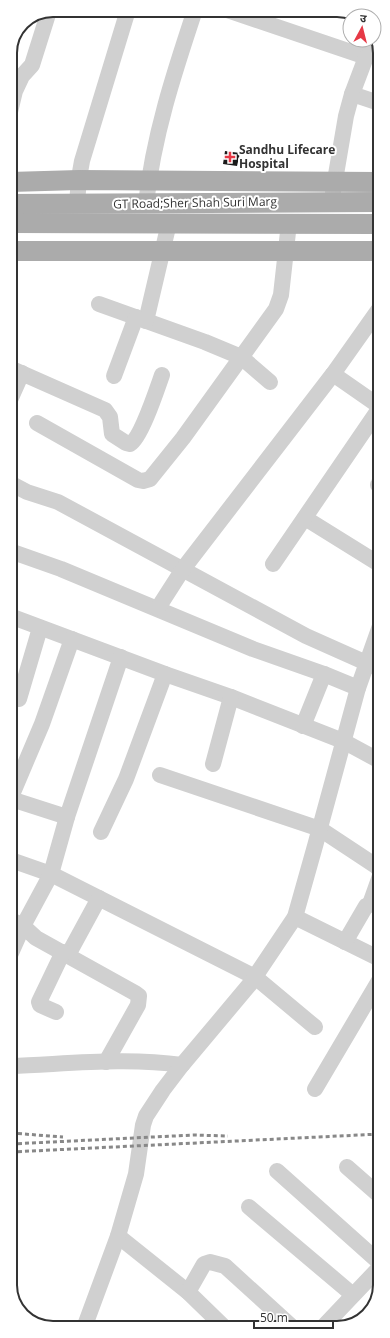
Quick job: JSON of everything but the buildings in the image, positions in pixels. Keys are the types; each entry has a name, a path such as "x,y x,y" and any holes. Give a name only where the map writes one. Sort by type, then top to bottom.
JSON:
{"main road":[{"path":"17,182 79,180 373,182"},
{"name":"GT Road;Sher Shah Suri Marg","path":"17,204 373,202"},
{"name":"GT Road;Sher Shah Suri Marg","path":"17,223 373,224"},
{"path":"17,251 373,251"}],"street":[{"path":"77,204 82,161 126,17"},
{"path":"146,204 148,181 161,123 193,17"},
{"path":"247,17 366,58"},
{"path":"17,87 22,76 32,65 47,18"},
{"path":"332,202 346,116 352,94 366,58 372,48"},
{"path":"352,94 373,101"},
{"path":"114,376 141,319 169,223"},
{"path":"37,422 138,480 148,480 152,477 183,438 276,309 280,301 289,224"},
{"path":"99,304 206,342 241,357 270,382"},
{"path":"158,608 183,569 333,374 373,317"},
{"path":"17,370 105,410 110,416 112,434 130,444 135,440 146,417 162,375"},
{"path":"333,374 373,403"},
{"path":"273,564 373,416"},
{"path":"17,487 27,492 58,502 306,636 373,667 358,688 295,917 254,977 182,1065 146,1116 143,1125 136,1174 118,1236 87,1321"},
{"path":"305,518 373,560"},
{"path":"17,554 61,569 158,608 253,649 324,674 358,688"},
{"path":"17,622 40,628 231,697 343,741 373,758"},
{"path":"20,700 40,628"},
{"path":"17,782 42,724 72,640"},
{"path":"106,1062 138,1005 139,996 36,938 17,923 51,874 67,817 121,657"},
{"path":"101,832 126,779 165,674"},
{"path":"303,726 324,674"},
{"path":"213,764 231,697"},
{"path":"160,775 320,829 373,864"},
{"path":"17,800 67,817"},
{"path":"17,862 51,874 254,977 316,1027"},
{"path":"56,1012 40,1005 39,1002 65,953 99,898"},
{"path":"346,942 366,906 373,905"},
{"path":"295,917 373,956"},
{"path":"315,1089 373,991"},
{"path":"17,1066 106,1062 150,1062 182,1065"},
{"path":"347,1167 373,1190"},
{"path":"277,1172 373,1257"},
{"path":"250,1207 353,1295"},
{"path":"118,1236 188,1292 218,1321"},
{"path":"188,1292 204,1264 210,1262 225,1266 285,1321"},
{"path":"329,1321 373,1274"}],"railway":[{"path":"17,1133 63,1137"},
{"path":"17,1152 373,1134"},
{"path":"17,1144 194,1135 228,1136"}],"place":[{"name":"Sandhu Lifecare Hospital","path":"230,157"}]}
